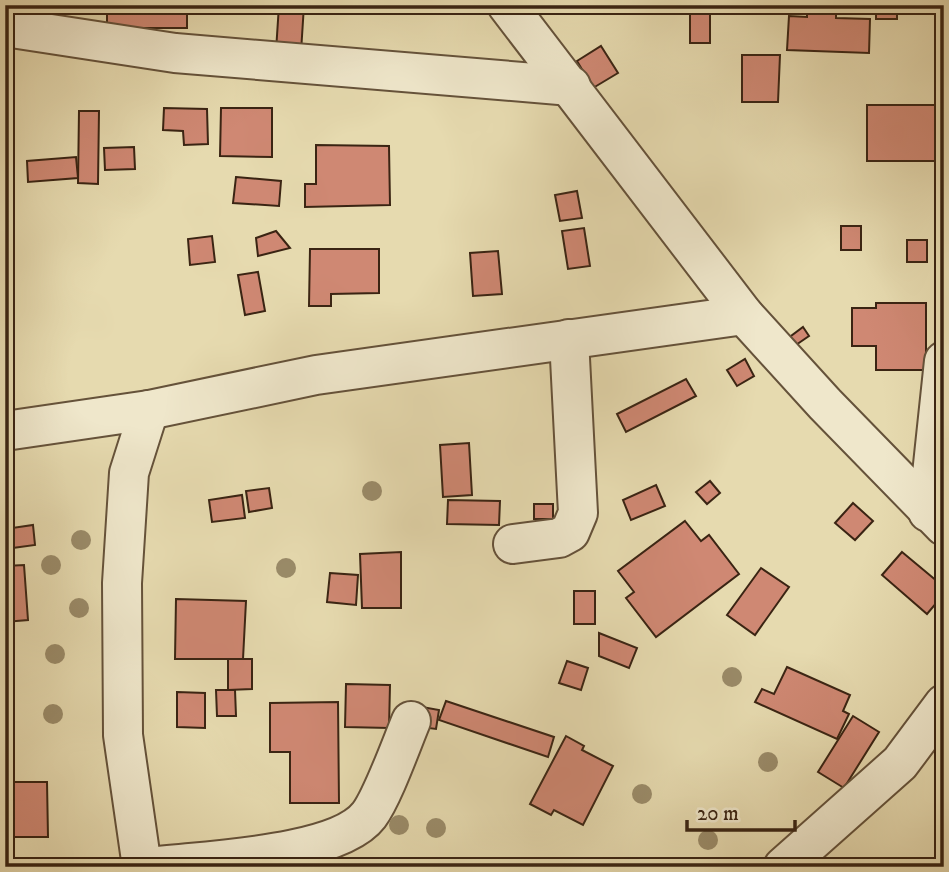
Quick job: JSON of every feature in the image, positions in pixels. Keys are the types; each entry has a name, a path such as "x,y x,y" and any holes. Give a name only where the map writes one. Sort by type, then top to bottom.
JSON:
{"street":[{"path":"507,5 744,315 936,519"},
{"path":"5,27 189,54 571,86"},
{"path":"5,431 149,410 316,375 744,315"},
{"path":"513,544 559,538 570,532 578,513 569,339"},
{"path":"936,519 944,361"},
{"path":"142,867 123,735 122,583 129,473 149,410"},
{"path":"92,420 129,473"},
{"path":"783,867 900,763 944,704"},
{"path":"149,867 314,847 348,833 369,814 411,722"}],"building":[{"path":"18,5 34,5 34,13 18,13"},
{"path":"107,5 187,5 187,28 107,28"},
{"path":"279,5 304,5 301,52 276,51"},
{"path":"807,5 836,5 836,18 870,19 869,53 787,50 789,16 807,17"},
{"path":"876,5 897,5 897,19 876,19"},
{"path":"690,6 710,6 710,43 690,43"},
{"path":"601,46 618,73 593,88 577,61"},
{"path":"742,55 780,55 778,102 742,102"},
{"path":"867,105 935,105 935,161 867,161"},
{"path":"164,108 207,109 208,144 184,145 183,131 163,130"},
{"path":"221,108 272,108 272,157 220,156"},
{"path":"79,111 99,111 98,184 78,183"},
{"path":"316,145 389,146 390,205 305,207 305,184 316,184"},
{"path":"134,147 135,169 105,170 104,148"},
{"path":"76,157 78,178 28,182 27,161"},
{"path":"236,177 281,181 279,206 233,203"},
{"path":"577,191 582,218 560,221 555,195"},
{"path":"841,226 861,226 861,250 841,250"},
{"path":"584,228 590,266 568,269 562,231"},
{"path":"276,231 290,248 258,256 256,238"},
{"path":"212,236 215,262 190,265 188,239"},
{"path":"907,240 927,240 927,262 907,262"},
{"path":"310,249 379,249 379,293 331,294 331,306 309,306"},
{"path":"498,251 502,294 473,296 470,253"},
{"path":"258,272 265,311 245,315 238,275"},
{"path":"876,303 926,303 926,370 876,370 876,346 852,346 852,308 876,308"},
{"path":"803,327 809,336 793,347 787,339"},
{"path":"745,359 754,376 737,386 727,370"},
{"path":"686,379 696,396 626,432 617,414"},
{"path":"469,443 472,495 443,497 440,445"},
{"path":"710,481 720,493 707,504 696,492"},
{"path":"656,485 665,506 631,520 623,500"},
{"path":"269,488 272,508 249,512 246,491"},
{"path":"242,495 245,518 212,522 209,500"},
{"path":"448,500 500,501 499,525 447,524"},
{"path":"853,503 873,521 855,540 835,523"},
{"path":"534,504 553,504 553,519 534,519"},
{"path":"685,521 701,541 709,535 739,574 656,637 626,598 634,592 618,571"},
{"path":"33,525 35,545 5,549 5,529"},
{"path":"401,552 401,608 362,608 360,554"},
{"path":"902,552 944,587 944,594 927,614 882,575"},
{"path":"24,565 28,620 5,622 5,566"},
{"path":"761,568 789,587 755,635 727,615"},
{"path":"330,573 358,575 356,605 327,602"},
{"path":"574,591 595,591 595,624 574,624"},
{"path":"176,599 246,601 243,659 175,659"},
{"path":"599,633 637,648 629,668 599,656"},
{"path":"228,659 252,659 252,689 228,690"},
{"path":"567,661 588,668 581,690 559,683"},
{"path":"787,667 850,695 843,711 849,714 837,739 755,702 762,689 774,694"},
{"path":"346,684 390,685 389,728 345,727"},
{"path":"216,690 235,690 236,716 217,716"},
{"path":"177,692 205,693 205,728 177,727"},
{"path":"446,701 554,737 548,757 439,720"},
{"path":"338,702 339,803 290,803 290,752 270,752 270,703"},
{"path":"422,707 439,710 436,729 420,727"},
{"path":"853,716 879,732 844,788 818,772"},
{"path":"566,736 584,746 582,750 613,766 583,825 554,810 551,815 530,804"},
{"path":"5,782 47,782 48,837 5,837"}]}
